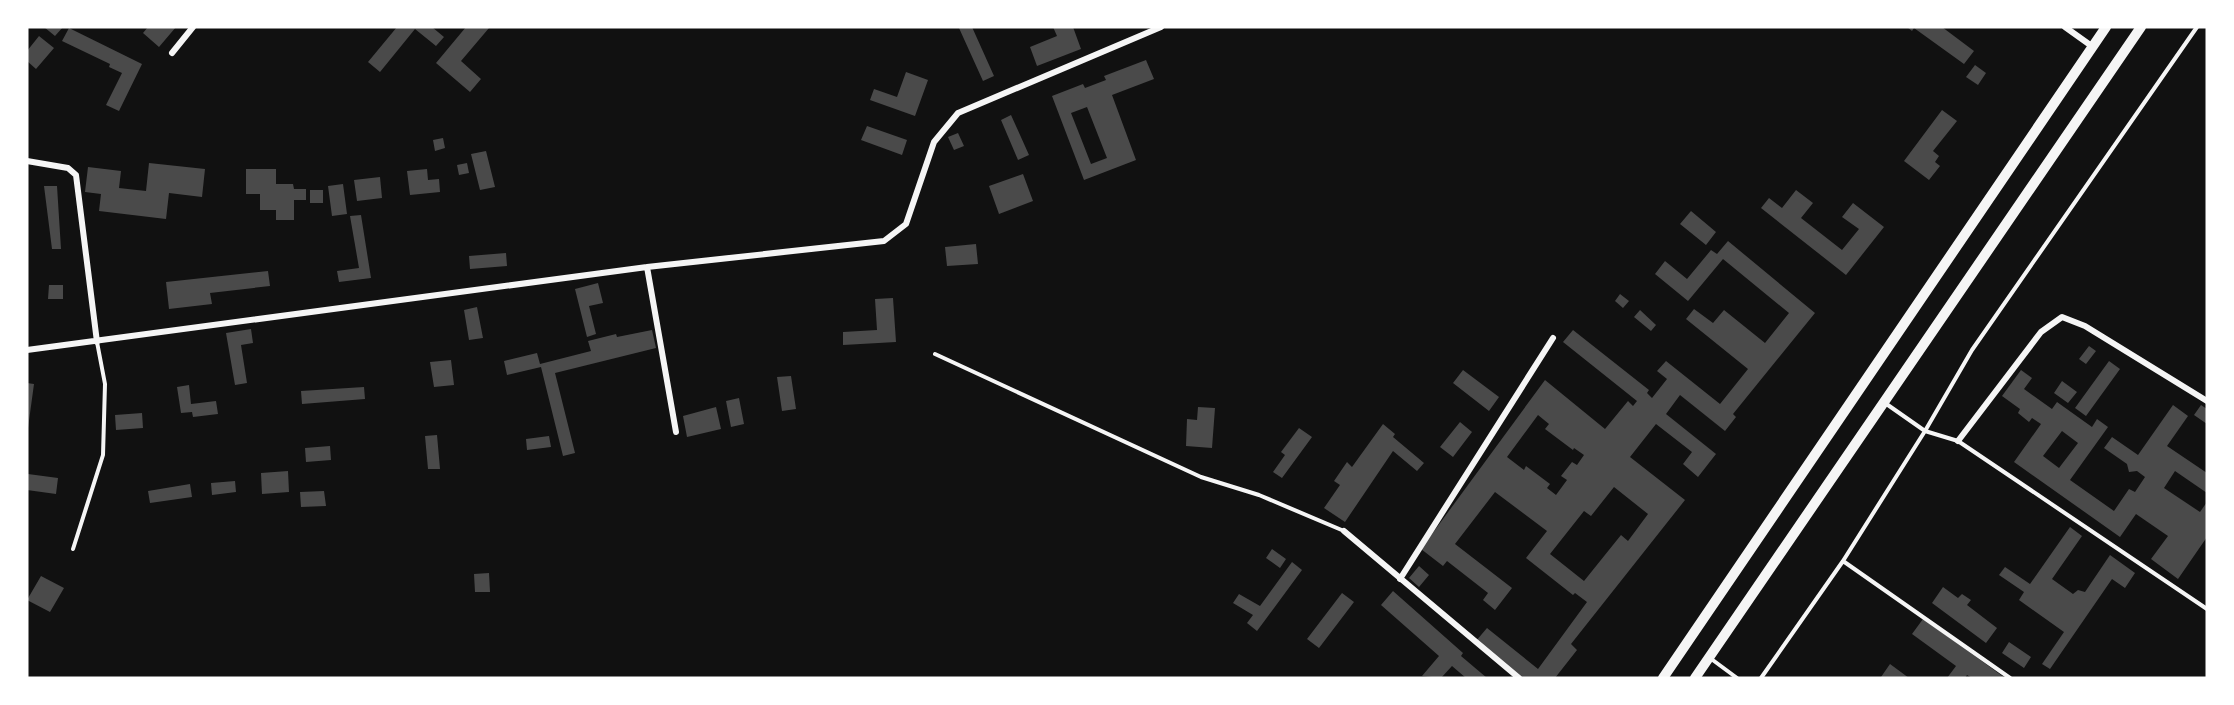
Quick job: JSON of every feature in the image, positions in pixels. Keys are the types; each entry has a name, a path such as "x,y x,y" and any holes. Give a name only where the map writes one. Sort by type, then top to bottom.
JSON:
{"main road":[{"path":"1663,678 2106,27"},
{"path":"1695,678 2141,27"}],"street":[{"path":"172,53 193,27"},
{"path":"27,350 647,267 884,241 906,224 925,162 934,142 958,113 974,104 1161,27"},
{"path":"2066,27 2092,47"},
{"path":"27,161 68,168 76,175 97,342"},
{"path":"647,267 676,432"},
{"path":"1958,441 2041,332 2062,317 2085,326 2207,401"},
{"path":"1400,579 1553,338"},
{"path":"1344,531 1519,678"}],"lane":[{"path":"1761,678 1843,561 1925,431 1972,350 2197,27"},
{"path":"74,549 103,455 105,384 97,342"},
{"path":"935,354 1201,477 1259,495 1344,531"},
{"path":"1885,402 1925,431 1958,441 2207,609"},
{"path":"1843,561 2010,678"},
{"path":"1710,658 1737,678"}],"building":[{"path":"44,27 63,27 55,36"},
{"path":"148,27 176,27 159,47 143,33"},
{"path":"397,27 432,27 444,37 436,46 415,29 380,72 368,62"},
{"path":"466,27 489,28 461,61 481,79 470,92 436,63"},
{"path":"972,27 994,76 983,81 959,28"},
{"path":"1053,27 1073,27 1081,49 1037,66 1030,47 1057,36"},
{"path":"1907,27 1942,27 1974,51 1964,64 1914,28 1912,31"},
{"path":"69,28 142,64 119,111 106,105 122,73 109,67 110,64 62,41"},
{"path":"39,36 54,48 36,69 27,61 27,51"},
{"path":"1146,60 1154,79 1112,95 1136,160 1084,180 1052,96 1083,84 1085,88 1106,80 1104,76","holes":["1087,107 1107,158 1091,164 1071,113"]},
{"path":"1975,65 1986,73 1978,85 1966,77"},
{"path":"906,72 928,80 915,116 870,100 874,89 897,97"},
{"path":"1942,110 1957,121 1933,151 1939,156 1935,162 1940,166 1929,180 1904,161"},
{"path":"1011,115 1029,155 1018,160 1001,120"},
{"path":"867,126 907,140 902,155 861,140"},
{"path":"958,133 964,146 954,150 948,137"},
{"path":"443,138 445,148 435,151 433,140"},
{"path":"486,151 495,187 480,190 471,154"},
{"path":"149,163 205,169 202,197 169,193 166,219 99,211 101,194 85,192 88,167 121,171 119,188 146,191"},
{"path":"467,163 469,173 459,175 457,165"},
{"path":"246,169 276,169 276,184 293,184 294,189 306,189 306,200 294,200 294,220 276,220 276,210 260,210 260,194 246,194"},
{"path":"427,169 428,180 439,179 440,192 410,195 407,171"},
{"path":"1023,174 1033,201 999,214 989,186"},
{"path":"380,177 382,198 357,201 354,180"},
{"path":"343,184 347,214 332,216 328,186"},
{"path":"44,186 57,186 61,249 52,249"},
{"path":"310,190 323,190 323,203 310,203"},
{"path":"1796,190 1813,203 1801,218 1842,250 1859,229 1842,217 1853,203 1884,227 1846,275 1761,208 1769,198 1782,208"},
{"path":"1691,211 1716,232 1706,245 1680,224"},
{"path":"361,215 371,278 339,282 337,271 359,268 350,216"},
{"path":"1728,241 1815,313 1733,414 1736,417 1725,431 1680,395 1666,414 1716,454 1698,477 1683,464 1692,452 1656,424 1630,457 1685,500 1571,644 1577,650 1555,678 1521,678 1476,641 1487,628 1538,669 1587,602 1575,593 1573,595 1526,558 1547,531 1495,492 1455,544 1512,588 1495,610 1483,600 1488,593 1447,561 1443,566 1421,549 1545,380 1605,429 1628,401 1633,406 1637,401 1563,342 1573,330 1649,390 1647,393 1652,398 1667,379 1657,371 1666,361 1720,404 1748,369 1686,319 1694,309 1713,323 1724,310 1765,343 1789,313 1723,259 1688,301 1655,274 1665,261 1687,279 1711,250 1717,254","holes":["1538,415 1549,424 1545,429 1573,450 1574,448 1584,455 1577,465 1572,462 1561,476 1567,480 1556,495 1547,488 1550,484 1526,466 1524,470 1507,457","1614,487 1648,514 1628,541 1621,535 1584,581 1550,554 1584,511 1591,516"]},
{"path":"976,244 978,264 947,266 945,247"},
{"path":"506,253 507,266 470,269 469,256"},
{"path":"268,271 270,286 210,293 212,304 169,309 166,282"},
{"path":"598,283 603,303 589,306 596,334 587,337 575,289"},
{"path":"49,285 63,285 63,299 48,299"},
{"path":"1620,294 1629,301 1623,308 1615,301"},
{"path":"893,298 896,342 843,345 843,332 877,330 875,299"},
{"path":"477,307 483,338 469,340 464,310"},
{"path":"1640,310 1656,325 1651,331 1634,317"},
{"path":"251,329 253,343 241,345 247,383 235,385 226,333"},
{"path":"652,330 656,348 555,373 575,453 563,456 541,367 507,375 504,361 537,353 540,364 591,351 588,341 616,334 617,337"},
{"path":"2089,346 2096,351 2086,364 2079,359"},
{"path":"451,360 454,385 434,387 430,362"},
{"path":"2109,361 2120,369 2086,416 2075,408"},
{"path":"1463,370 1499,397 1489,411 1453,383"},
{"path":"2021,370 2032,378 2024,389 2052,409 2057,402 2092,427 2097,419 2108,427 2070,480 2114,511 2129,489 2135,492 2145,477 2137,471 2129,472 2127,464 2104,448 2112,437 2138,455 2173,405 2188,416 2167,446 2207,473 2207,493 2175,471 2164,488 2200,512 2207,502 2207,537 2178,579 2151,559 2168,536 2136,514 2120,537 2014,462 2041,424 2032,418 2029,422 2018,413 2020,409 2002,396","holes":["2062,431 2078,443 2059,468 2043,456"]},
{"path":"791,376 796,409 782,411 777,377"},
{"path":"2062,381 2077,392 2068,403 2054,393"},
{"path":"27,383 34,384 28,428 27,428"},
{"path":"189,385 191,404 216,401 218,414 193,417 192,412 181,413 177,387"},
{"path":"364,387 365,399 302,404 301,391"},
{"path":"739,398 744,424 731,427 726,401"},
{"path":"2201,405 2207,409 2207,424 2194,415"},
{"path":"716,407 721,429 687,437 683,416"},
{"path":"1198,407 1215,408 1212,448 1186,446 1187,419 1197,420"},
{"path":"142,413 143,428 116,430 115,415"},
{"path":"1460,422 1472,432 1453,457 1440,447"},
{"path":"1383,424 1395,434 1393,437 1424,463 1417,471 1393,451 1345,522 1324,508 1340,485 1334,481 1347,462 1352,467"},
{"path":"1299,428 1312,437 1282,478 1273,472 1285,455 1281,452"},
{"path":"437,435 440,469 428,469 425,436"},
{"path":"549,436 551,447 527,450 526,439"},
{"path":"330,446 331,460 306,462 305,448"},
{"path":"288,471 289,492 262,494 261,473"},
{"path":"28,474 58,478 56,494 27,490"},
{"path":"235,481 236,492 212,495 211,483"},
{"path":"190,484 192,497 150,503 148,491"},
{"path":"324,491 326,506 301,507 300,492"},
{"path":"2070,527 2082,536 2052,579 2073,594 2078,590 2085,592 2110,555 2135,573 2125,588 2112,579 2050,669 2042,664 2064,632 2019,600 2024,592 1999,575 2005,567 2030,584"},
{"path":"1272,549 1286,559 1280,568 1266,558"},
{"path":"1292,562 1302,570 1257,631 1247,623 1253,615 1233,603 1239,594 1260,606"},
{"path":"1419,566 1429,575 1419,587 1409,578"},
{"path":"489,573 490,592 475,592 474,574"},
{"path":"41,576 64,588 50,612 27,600"},
{"path":"1943,587 1958,598 1962,594 1971,600 1967,605 1997,628 1986,643 1932,603"},
{"path":"1393,591 1463,653 1461,656 1487,678 1466,678 1452,666 1441,678 1422,676 1439,656 1381,605"},
{"path":"1342,593 1354,602 1319,648 1307,639"},
{"path":"1923,619 2005,678 1972,678 1967,675 1965,678 1947,678 1956,666 1912,634"},
{"path":"2009,642 2031,657 2024,668 2002,653"},
{"path":"1890,664 1909,678 1881,677"}]}
